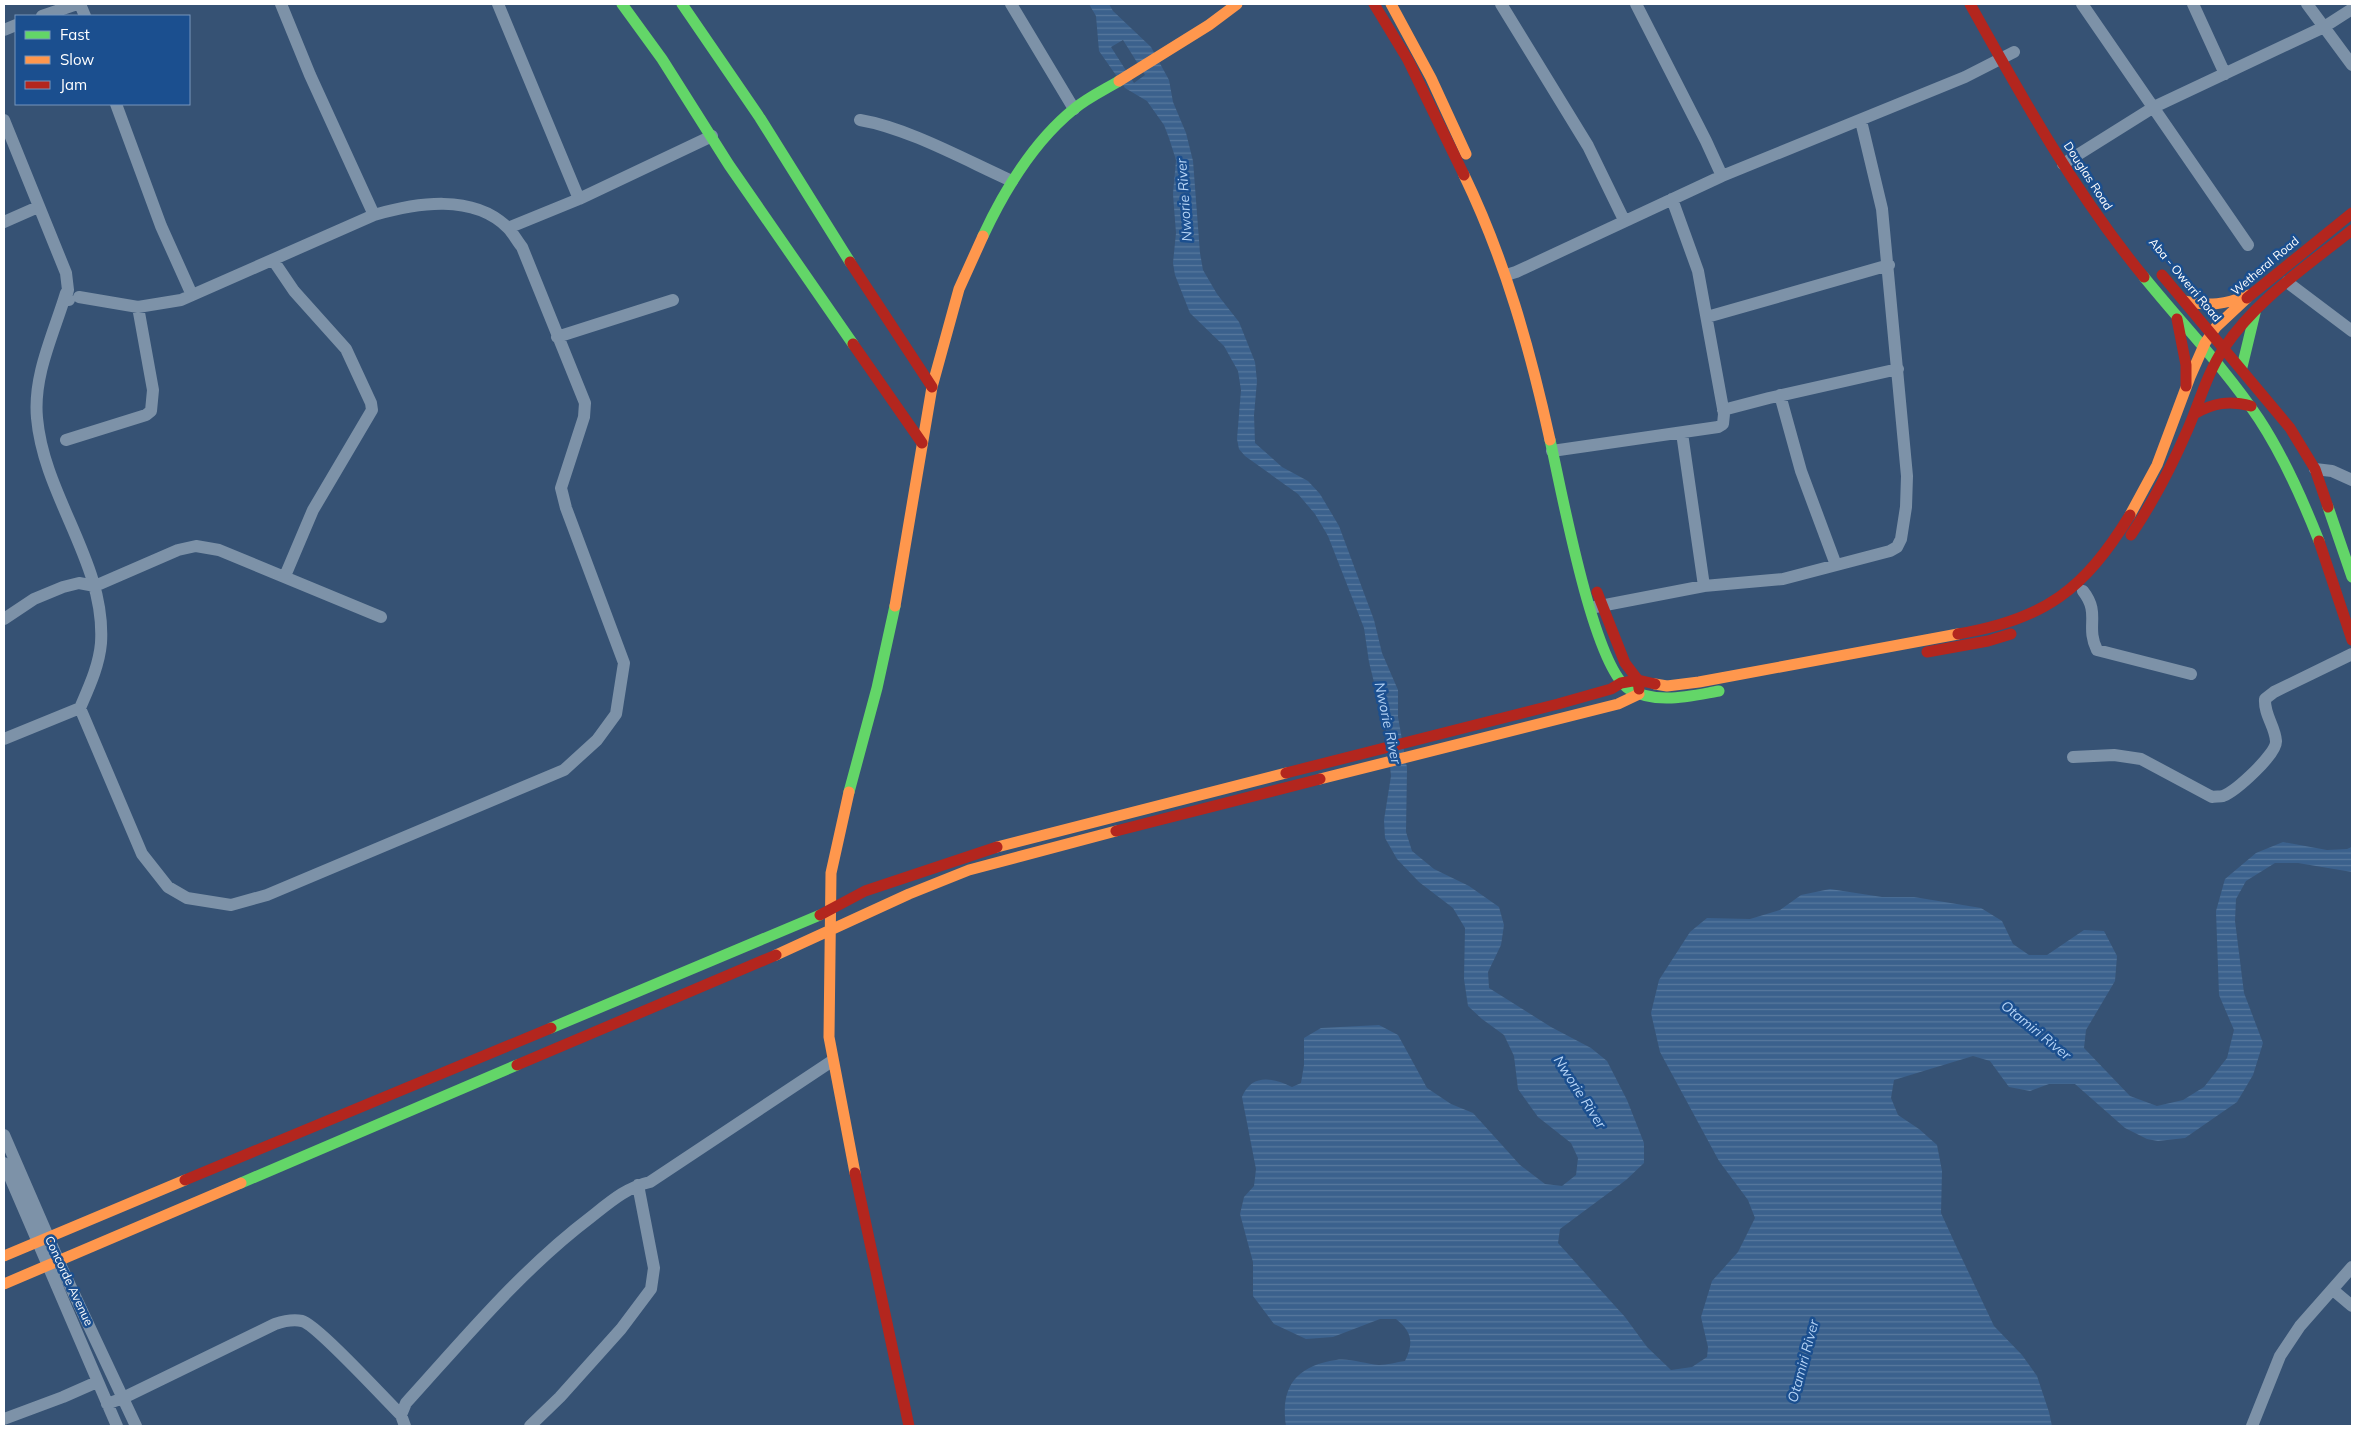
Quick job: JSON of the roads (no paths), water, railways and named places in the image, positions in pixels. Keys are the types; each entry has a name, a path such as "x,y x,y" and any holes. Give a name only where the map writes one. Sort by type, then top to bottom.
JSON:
{"main road":[{"path":"622,4 712,136 729,165 922,443"},
{"path":"682,4 760,118 841,249 932,387"},
{"path":"909,1426 876,1279 832,1061 829,1036 830,911 831,873 846,804 877,688 894,612 932,387 959,289 980,240 999,201 1046,136 1074,109 1209,25 1237,4"},
{"path":"1374,4 1402,48 1511,273"},
{"path":"1391,4 1454,126 1511,273 1529,354 1589,561"},
{"name":"Douglas Road","path":"1970,4 2064,164 2110,234 2204,348"},
{"name":"Wetheral Road","path":"1638,680 1668,686 1718,679 2009,624 2054,603 2094,565 2126,522 2141,497 2160,457 2186,386 2212,333 2249,295 2352,213"},
{"path":"2072,602 2124,546 2146,512 2180,448 2224,347 2255,312 2287,282 2352,230"},
{"name":"Aba - Owerri Road","path":"2156,267 2290,428 2315,469 2352,577"},
{"path":"2185,301 2203,306 2217,306 2249,295"},
{"path":"2242,368 2255,312"},
{"path":"2176,316 2186,365 2186,386"},
{"path":"2204,348 2251,406 2289,469 2305,505 2352,640"},
{"path":"2194,414 2205,407 2219,402 2234,401 2251,406"},
{"path":"1556,450 1596,607 1621,683 1639,694 1673,699 1729,689"},
{"path":"1594,580 1596,607 1625,663 1638,680 1639,694"},
{"path":"1919,654 1988,641 2023,631"},
{"path":"1832,670 1880,661"},
{"path":"4,1256 830,911 865,891 981,851 1436,735 1612,689 1621,683 1638,680"},
{"path":"4,1284 60,1262 830,932 941,879 990,863 1618,704 1639,694"}],"street":[{"path":"45,15 79,4"},
{"path":"281,4 310,76 374,215"},
{"path":"498,4 579,199"},
{"path":"1011,4 1074,109"},
{"path":"1501,4 1588,146 1624,220"},
{"path":"1636,4 1722,176"},
{"path":"2082,4 2248,245"},
{"path":"2193,4 2225,74"},
{"path":"2307,4 2352,65"},
{"path":"2064,164 2154,107 2324,26 2352,9"},
{"path":"1511,273 1722,176 1861,121 1965,77 2014,52"},
{"path":"116,105 161,226 192,295"},
{"path":"4,120 66,274 72,294 58,320 37,390 37,419 58,494 95,586 101,617 101,644 95,671 80,708 142,854 168,887 187,898 231,905 267,895 564,770 597,740 616,714 624,663 566,508 561,488 584,417 584,403 522,247 508,228 482,211 451,204 422,204 374,215 181,300 138,307 72,294"},
{"path":"860,120 876,122 907,134 1012,182"},
{"path":"1596,607 1704,586 1783,579 1890,551 1897,547 1901,539 1906,507 1907,476 1898,369 1882,208 1861,121"},
{"path":"508,228 579,199 712,136"},
{"path":"1556,450 1718,427 1725,419 1707,317 1693,253 1672,199"},
{"path":"4,222 38,207"},
{"path":"273,260 294,291 346,349 371,403 372,410 313,510 285,576"},
{"path":"1707,317 1889,266"},
{"path":"2287,282 2352,331"},
{"path":"557,336 673,300"},
{"path":"66,440 146,415 151,411 153,390 138,307"},
{"path":"1723,410 1780,395 1898,369"},
{"path":"1780,395 1801,471 1836,566"},
{"path":"1682,433 1704,586"},
{"path":"2315,469 2332,471 2352,480"},
{"path":"4,619 34,599 63,587 79,583 95,586 178,550 196,546 219,550 381,617"},
{"path":"2084,591 2092,602 2094,613 2091,627 2092,640 2097,650 2190,674"},
{"path":"2073,757 2114,755 2141,759 2212,797 2224,796 2258,768 2272,753 2276,741 2264,706 2265,699 2274,692 2352,654"},
{"path":"4,739 80,708"},
{"path":"403,1421 406,1402 506,1291 565,1237 624,1192 638,1185 650,1182 832,1061"},
{"name":"Concorde Avenue","path":"4,1134 43,1240 47,1267 117,1426"},
{"name":"Concorde Avenue","path":"4,1163 43,1240 60,1262 136,1426"},
{"path":"530,1426 621,1329 651,1289 654,1268 638,1185"},
{"path":"2252,1426 2280,1356 2300,1326 2352,1267"},
{"path":"2333,1290 2352,1306"},
{"path":"106,1404 123,1398 275,1324 288,1320 304,1321 320,1334 403,1421"},
{"path":"4,1419 64,1397 97,1382"}],"water":[{"path":"1089,4 1109,4 1113,11 1151,47 1169,80 1173,102 1186,133 1193,161 1203,270 1217,294 1239,322 1255,362 1257,381 1254,415 1255,443 1282,467 1308,481 1320,494 1339,526 1374,620 1382,653 1398,690 1398,717 1407,768 1406,832 1412,851 1434,869 1469,886 1499,907 1504,925 1501,945 1488,972 1489,988 1551,1027 1591,1048 1607,1061 1627,1100 1644,1143 1644,1163 1626,1180 1560,1229 1558,1243 1625,1317 1647,1347 1671,1370 1692,1367 1707,1357 1708,1347 1701,1317 1712,1281 1738,1252 1755,1218 1748,1200 1719,1161 1660,1052 1651,1013 1659,980 1690,932 1707,918 1750,919 1780,910 1801,895 1830,889 1882,897 1914,897 1981,908 2002,921 2013,944 2029,955 2047,955 2084,930 2104,931 2117,956 2115,981 2086,1030 2084,1048 2130,1096 2157,1106 2183,1100 2204,1087 2227,1058 2234,1030 2219,995 2216,911 2225,879 2256,853 2283,842 2327,850 2352,847 2352,872 2298,863 2275,863 2246,881 2236,899 2235,921 2244,993 2263,1043 2253,1075 2237,1102 2185,1138 2158,1141 2147,1139 2125,1128 2075,1084 2049,1084 2030,1091 2009,1087 1990,1061 1973,1056 1894,1080 1891,1098 1898,1115 1919,1129 1937,1145 1942,1171 1941,1213 1994,1326 2022,1355 2037,1376 2052,1426 1286,1426 1286,1400 1294,1381 1301,1373 1310,1367 1336,1360 1379,1365 1405,1361 1410,1348 1410,1338 1405,1328 1396,1319 1380,1319 1333,1337 1306,1339 1274,1324 1253,1296 1253,1262 1240,1214 1244,1197 1254,1186 1256,1169 1242,1097 1251,1084 1257,1081 1270,1080 1292,1087 1301,1083 1304,1065 1304,1038 1321,1028 1379,1025 1398,1035 1427,1088 1451,1104 1473,1113 1520,1165 1545,1184 1562,1186 1576,1175 1578,1158 1571,1143 1538,1117 1518,1089 1514,1056 1504,1035 1468,1006 1464,979 1465,928 1453,908 1419,882 1397,859 1385,838 1384,820 1391,776 1387,735 1369,662 1364,628 1328,536 1315,514 1298,494 1245,456 1239,449 1237,439 1241,390 1238,371 1224,346 1190,313 1175,275 1173,263 1176,233 1173,194 1176,160 1169,138 1164,125 1147,101 1125,88 1099,51 1096,16","holes":["1123,40 1145,75 1134,83 1111,47"]}],"water label":[{"name":"Nworie River","path":"1184,200"},
{"name":"Nworie River","path":"1388,723"},
{"name":"Otamiri River","path":"2036,1030"},
{"name":"Nworie River","path":"1580,1092"},
{"name":"Otamiri River","path":"1803,1361"}]}
